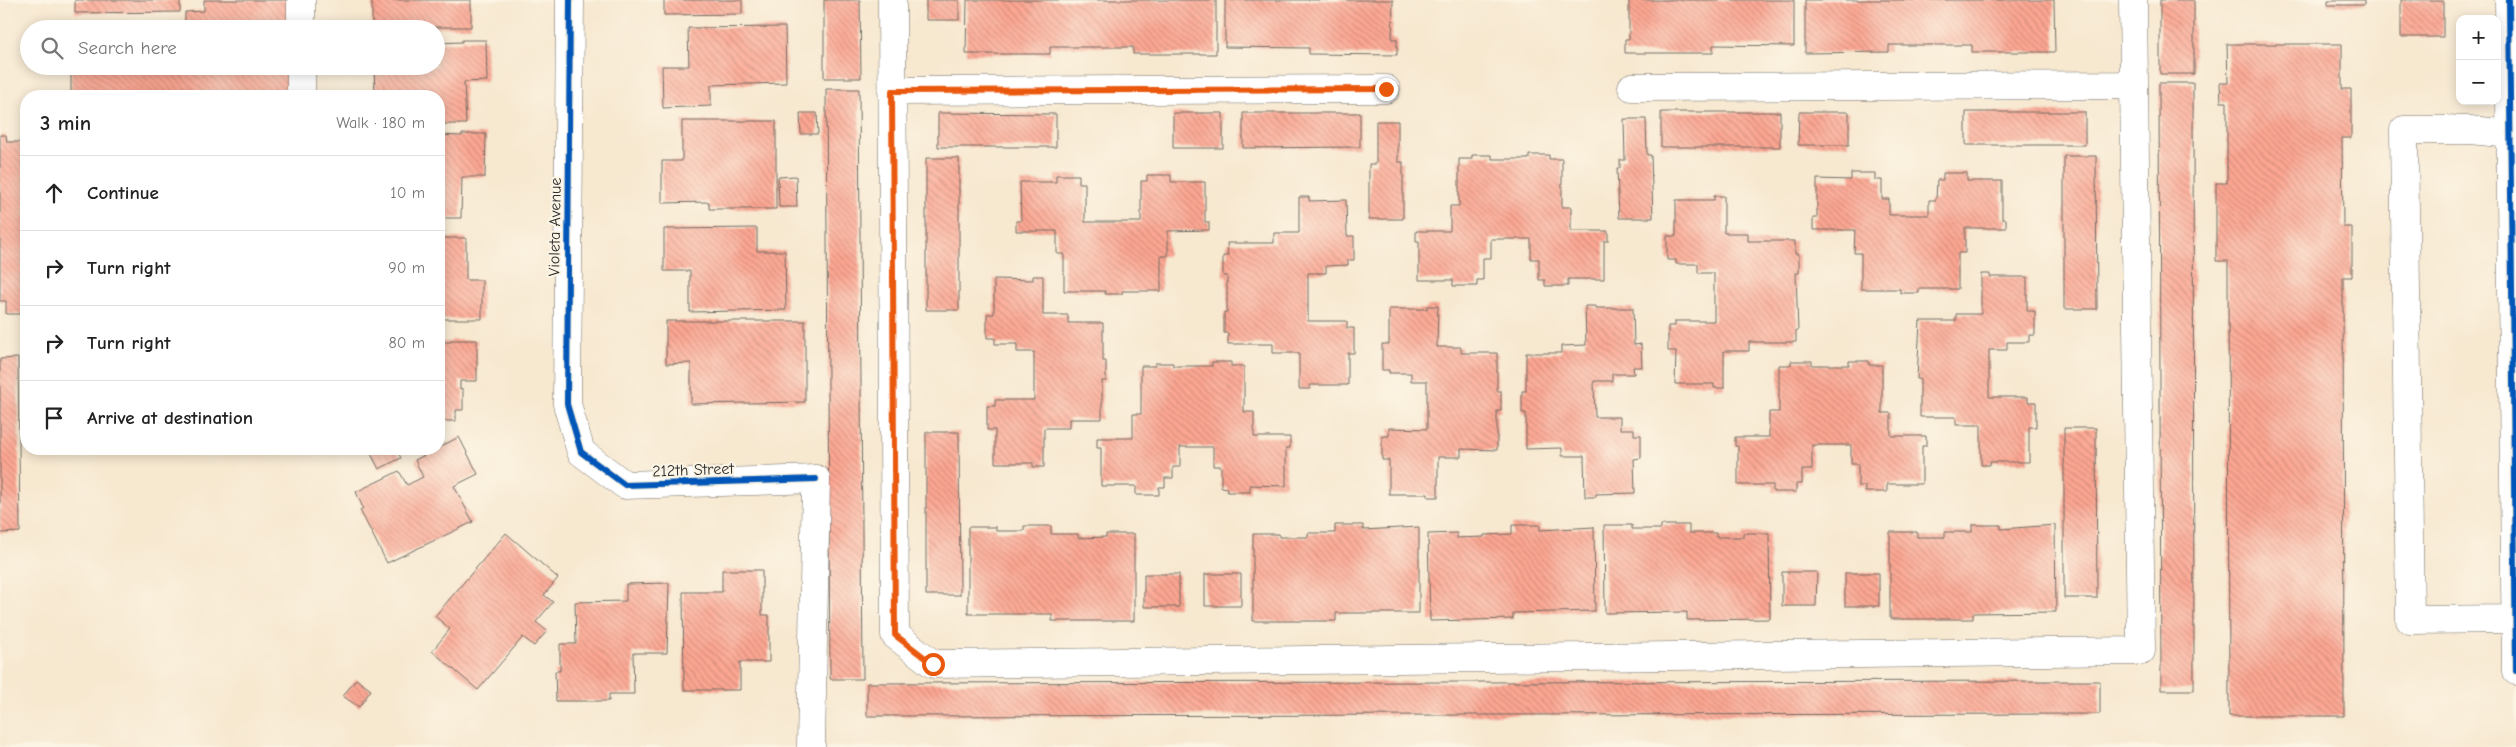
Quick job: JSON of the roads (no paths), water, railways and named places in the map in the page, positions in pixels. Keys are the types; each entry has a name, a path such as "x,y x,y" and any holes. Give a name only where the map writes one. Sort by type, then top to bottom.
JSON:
{"street":[{"path":"301,0 301,20"},
{"name":"Violeta Avenue","path":"570,0 566,404 581,452"},
{"path":"892,0 895,635 933,664 2141,651 2134,0"},
{"path":"2509,0 2516,670"},
{"path":"301,75 301,90"},
{"path":"1632,86 2134,85"},
{"path":"892,91 1386,89"},
{"path":"2511,134 2470,130 2404,130 2410,620 2515,619"},
{"name":"212th Street","path":"581,452 625,485 816,479 811,747"}]}
